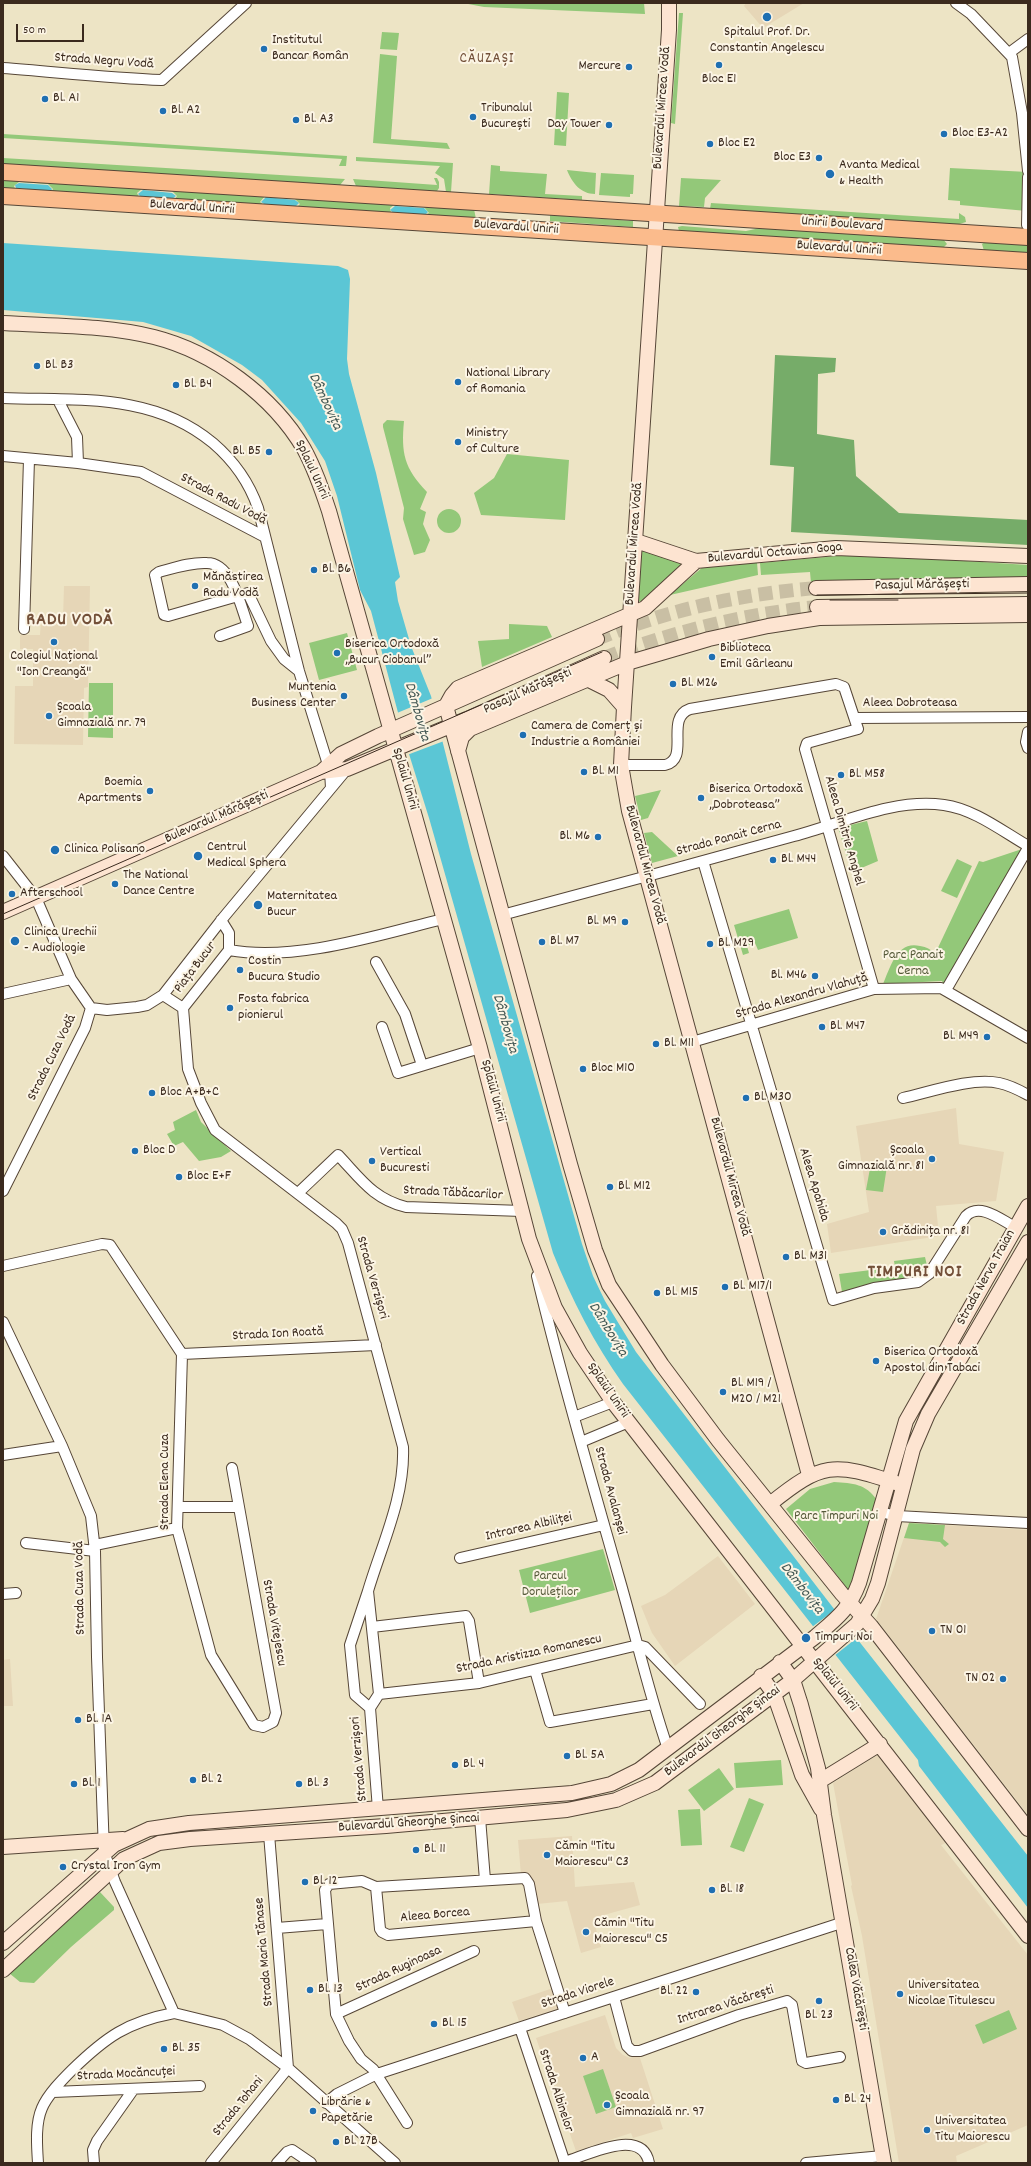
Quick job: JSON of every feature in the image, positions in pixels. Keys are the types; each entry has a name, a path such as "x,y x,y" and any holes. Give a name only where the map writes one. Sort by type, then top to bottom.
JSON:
{"main road":[{"name":"Bulevardul Mircea Vodă","path":"669,3 669,30 621,765 627,802 809,1475"},
{"name":"Bulevardul Unirii","path":"3,172 656,213"},
{"name":"Bulevardul Unirii","path":"3,196 655,236 1028,261"},
{"name":"Unirii Boulevard","path":"656,213 970,233 1027,231"},
{"path":"968,257 970,233"},
{"name":"Splaiul Unirii","path":"3,323 119,331 168,341 216,364 246,384 272,408 301,444 321,486 395,729 443,919 480,1048 529,1239 539,1270 559,1315 580,1353 613,1402 1028,1936"},
{"path":"636,541 696,561"},
{"name":"Bulevardul Octavian Goga","path":"441,708 458,688 630,613 645,608 696,561 842,548 1028,556"},
{"name":"Pasajul Mărășești","path":"816,588 1028,584"},
{"name":"Pasajul Mărășești","path":"817,607 1028,604"},
{"path":"458,751 462,737 470,729 627,663 709,639 768,626 819,618 1028,615"},
{"name":"Pasajul Mărășești","path":"395,729 597,639"},
{"name":"Pasajul Mărășești","path":"400,747 604,658"},
{"path":"589,680 609,690 624,707"},
{"path":"441,708 446,728 458,751 595,1250 609,1285 670,1378 850,1604 862,1616 1028,1829"},
{"path":"446,728 470,729"},
{"name":"Bulevardul Mărășești","path":"3,912 326,769 341,754 395,729"},
{"name":"Bulevardul Mărășești","path":"326,769 347,769 400,747"},
{"name":"Strada Nerva Traian","path":"815,1636 841,1616 850,1604 859,1583 906,1421 1028,1206"},
{"name":"Strada Nerva Traian","path":"826,1651 852,1629 862,1616 878,1583 897,1516 913,1449 928,1414 1028,1242"},
{"path":"770,1504 809,1475 825,1470 844,1469 889,1480 904,1486"},
{"name":"Bulevardul Gheorghe Șincai","path":"3,1846 104,1846 126,1839 149,1829 168,1825 542,1797 585,1791 611,1784 644,1766 815,1636"},
{"name":"Bulevardul Gheorghe Șincai","path":"3,1970 111,1870 132,1854 159,1843 190,1839 480,1818 582,1808 616,1800 655,1783 793,1680 826,1651"},
{"name":"Calea Văcărești","path":"780,1662 793,1680 801,1705 820,1781 824,1815 844,1922 884,2160"},
{"name":"Calea Văcărești","path":"761,1676 774,1694 802,1775 824,1815"},
{"path":"820,1781 880,1744"},
{"path":"3,1943 104,1846"}],"street":[{"name":"Strada Negru Vodă","path":"3,68 88,74 103,77 162,80 246,3"},
{"path":"956,3 971,14 1009,53 1014,62 1028,171"},
{"path":"1009,53 1028,39"},
{"path":"1027,231 1028,177"},
{"path":"3,398 58,400 140,406 164,413 192,427 225,454 245,479 255,500 265,537"},
{"path":"58,400 77,437 78,463"},
{"name":"Strada Radu Vodă","path":"3,456 78,463 141,472 265,537 331,788"},
{"path":"24,629 29,459"},
{"path":"220,636 248,626 238,596 225,572 215,564 199,563 158,572 155,575 164,615 238,596 248,593 271,641 284,659 299,671"},
{"name":"Aleea Dobroteasa","path":"621,765 665,765 672,763 676,756 678,719 682,713 690,708 836,684 844,687 855,718 1028,717"},
{"name":"Aleea Dimitrie Anghel","path":"855,718 858,728 805,745 827,828 874,989"},
{"path":"1028,732 1026,742 1028,748"},
{"path":"221,920 347,769"},
{"name":"Strada Panait Cerna","path":"502,915 827,828 901,805 944,805 971,814 1028,847"},
{"path":"946,990 1028,847"},
{"name":"Strada Cuza Vodă","path":"3,856 36,898 71,979 90,1008 85,1028 3,1191"},
{"name":"Aleea Apahida","path":"703,861 833,1300 874,1288 911,1284 924,1279 929,1274 966,1216 973,1211 982,1211 1015,1227"},
{"path":"229,950 274,954 303,952 443,919"},
{"name":"Piața Bucur","path":"221,920 229,933 229,950 183,1008 163,995 221,920"},
{"path":"376,962 405,1014 422,1065"},
{"path":"3,994 71,979"},
{"name":"Strada Alexandru Vlahuță","path":"692,1042 752,1026 874,989 942,988 1028,1038"},
{"path":"90,1008 107,1010 137,1007 147,1005 163,995"},
{"name":"Strada Verzișori","path":"183,1008 188,1069 192,1083 211,1124 224,1139 336,1223 345,1235 376,1345 400,1435 403,1459 395,1505 350,1645 355,1695 370,1708"},
{"path":"382,1026 398,1073 480,1048"},
{"path":"903,1098 973,1083 989,1082 1004,1085 1028,1094"},
{"name":"Strada Tăbăcarilor","path":"298,1193 338,1155 377,1196 390,1203 406,1207 522,1211"},
{"name":"Strada Avalanșei","path":"529,1239 555,1350 582,1442 653,1704 668,1748"},
{"path":"3,1266 102,1244 110,1245 182,1354"},
{"name":"Strada Cuza Vodă","path":"3,1322 62,1446 91,1516 95,1548 97,1665 104,1846 111,1870 174,2013"},
{"name":"Strada Ion Roată","path":"182,1354 376,1345"},
{"name":"Strada Elena Cuza","path":"182,1354 177,1528 211,1655 254,1725"},
{"path":"574,1417 613,1402"},
{"path":"582,1442 629,1422"},
{"path":"3,1455 62,1446"},
{"name":"Strada Vitejescu","path":"232,1468 276,1714 273,1721 268,1725 260,1727 254,1725"},
{"path":"178,1507 238,1507"},
{"path":"880,1512 897,1516 1028,1523"},
{"name":"Intrarea Albiliței","path":"460,1558 604,1525"},
{"path":"26,1543 95,1548 177,1528"},
{"name":"Strada Verzișori","path":"368,1591 379,1694 370,1708 378,1809"},
{"path":"3,1594 16,1593"},
{"path":"372,1627 465,1615 469,1621 479,1683"},
{"path":"638,1645 645,1647 700,1704"},
{"name":"Strada Aristizza Romanescu","path":"379,1694 479,1683 638,1645"},
{"path":"535,1670 550,1722 653,1704"},
{"path":"480,1818 485,1880"},
{"name":"Strada Maria Tănase","path":"269,1834 288,2068"},
{"path":"407,2123 377,2074 372,2067 361,2059 349,2041 336,2014 327,1924 325,1890 327,1886 331,1884 362,1881 376,1887 526,1879 536,1920 565,2013"},
{"name":"Aleea Borcea","path":"376,1887 380,1929 382,1932 388,1934 536,1920"},
{"name":"Strada Viorele","path":"326,2103 337,2094 377,2074 844,1922"},
{"path":"277,1928 327,1924"},
{"name":"Strada Ruginoasa","path":"336,2014 474,1951"},
{"name":"Intrarea Văcărești","path":"614,1997 627,2046 632,2051 640,2051 739,2015 787,2001 792,2005 802,2061 806,2063 840,2057"},
{"path":"38,2163 38,2131 42,2109 63,2079 93,2050 113,2034 136,2022 174,2013 223,2025 239,2032 288,2068 395,2163"},
{"name":"Strada Albinelor","path":"520,2028 564,2163 625,2144 640,2147 646,2153 649,2163"},
{"name":"Strada Tohani","path":"211,2163 288,2068"},
{"name":"Strada Mocăncuței","path":"53,2092 110,2091 200,2086"},
{"path":"94,2163 93,2150 97,2141 133,2090"},
{"path":"110,2091 121,2106"},
{"path":"277,2163 287,2152 292,2150 311,2163"},
{"path":"806,2163 884,2160"}],"shaded area":[{"name":"Spitalul Prof. Dr. Constantin Angelescu","path":"746,3 804,3 763,28 744,6"},
{"path":"64,586 90,586 88,687 84,688 83,745 14,744 15,686 33,686 33,649 20,649 20,635 40,635 41,619 63,619"},
{"name":"Școala Gimnazială nr. 81","path":"956,1108 959,1144 1004,1152 996,1201 936,1206 939,1236 831,1253 827,1224 869,1212 856,1126"},
{"path":"909,1523 1028,1530 1028,1815 876,1619"},
{"path":"718,1556 755,1604 675,1666 652,1633 641,1606 665,1595"},
{"path":"10,1659 13,1706 3,1706 3,1660"},
{"path":"884,1751 948,1842 941,1845 1028,1955 1028,2125 956,2156 957,2163 899,2163 862,1936 851,1886 833,1783"},
{"path":"572,1836 575,1887 634,1882 640,1905 593,1918 601,1947 581,1953 567,1901 537,1904 532,1878 528,1875 521,1875 518,1840"},
{"path":"553,1988 559,2008 519,2021 512,2002"},
{"name":"Școala Gimnazială nr. 97","path":"605,2015 616,2048 623,2055 630,2058 639,2055 663,2129 633,2138 631,2133 576,2151 536,2038"}],"green space":[{"path":"463,3 644,3 645,14 484,7"},
{"path":"679,13 683,13 675,124 671,123"},
{"path":"382,32 399,33 397,50 380,49"},
{"path":"380,54 397,56 391,139 447,143 450,149 373,143"},
{"path":"557,92 569,93 566,146 554,145"},
{"path":"3,134 347,156 346,166 339,166 342,159 3,138"},
{"path":"356,157 453,163 451,192 446,192 444,179 435,173 440,166 356,161"},
{"path":"3,158 345,179 340,185 3,164"},
{"path":"491,165 500,166 500,171 547,174 545,194 582,196 582,200 489,194"},
{"path":"950,168 1028,172 1027,211 960,205 960,201 948,200"},
{"path":"567,170 596,173 595,194 590,194 581,190 574,183"},
{"path":"601,173 634,175 633,194 630,194 630,197 599,195"},
{"path":"434,178 437,178 439,182 439,188 437,191 356,186 353,179 437,185"},
{"path":"681,178 721,180 705,198 704,207 679,206"},
{"path":"3,179 474,209 476,219 3,191","holes":["19,182 48,184 53,189 51,192 15,189 14,186","142,189 172,191 177,196 175,199 139,197 137,193","265,196 295,199 300,204 297,207 265,206 260,202","394,205 424,207 429,213 425,215 391,213 390,208"]},
{"path":"711,203 959,219 959,213 965,217 966,222 956,225 710,209"},
{"path":"550,215 633,221 633,227 550,221"},
{"path":"682,226 746,231 760,228 943,239 947,244 943,248 679,231 678,227"},
{"path":"985,242 1028,245 1028,254 984,251 982,244"},
{"path":"775,355 836,358 835,372 818,374 817,434 854,440 856,476 899,513 1028,520 1028,545 791,532 794,467 770,465"},
{"path":"387,420 404,421 403,442 406,460 413,475 427,492 420,509 426,512 423,524 430,540 425,552 414,555 403,519 404,508 383,427 383,424"},
{"path":"507,454 569,460 565,520 481,515 474,493 494,478"},
{"path":"449,509 458,512 461,521 458,530 449,533 440,530 437,521 440,512"},
{"path":"640,547 689,563 648,600 636,602"},
{"path":"859,554 1028,565 1028,580 811,583 810,572 761,575 760,563"},
{"path":"757,562 758,575 670,595 704,566"},
{"path":"509,624 547,626 552,637 482,667 478,641 509,639"},
{"path":"347,633 357,670 319,680 309,643"},
{"path":"89,683 113,683 113,738 88,737"},
{"path":"661,790 648,818 641,820 635,796"},
{"path":"867,821 878,861 852,872 838,828"},
{"path":"652,832 678,856 652,863 644,833"},
{"name":"Parc Panait Cerna","path":"1028,847 946,990 942,981 883,984 892,963 900,951 906,947 912,945 922,946 928,948 935,954 979,861 983,862"},
{"path":"957,859 972,866 957,898 941,891"},
{"path":"789,909 798,938 758,950 755,943 747,946 749,953 743,955 734,925"},
{"path":"196,1110 201,1122 231,1151 221,1157 199,1161 183,1142 174,1146 167,1134 175,1130 173,1122"},
{"path":"871,1163 887,1166 883,1192 866,1190"},
{"path":"925,1257 929,1274 843,1298 839,1274 895,1267 894,1261"},
{"name":"Parc Timpuri Noi","path":"834,1482 858,1485 868,1491 877,1500 850,1592 786,1509 810,1489"},
{"path":"909,1523 945,1525 943,1539 949,1544 945,1547 940,1542 904,1538"},
{"name":"Parcul Doruleților","path":"603,1549 615,1590 530,1613 519,1570"},
{"path":"781,1760 783,1785 736,1788 734,1763"},
{"path":"719,1768 734,1789 704,1811 688,1790"},
{"path":"749,1798 764,1804 744,1852 730,1847"},
{"path":"700,1809 702,1845 681,1846 678,1810"},
{"path":"100,1892 114,1907 114,1910 71,1947 34,1983 20,1982 9,1973"},
{"path":"1009,2010 1017,2029 983,2044 975,2025"},
{"path":"603,2069 616,2107 596,2114 583,2076"}],"water":[{"path":"19,183 48,185 52,189 51,191 16,188 15,185"},
{"path":"143,190 172,193 176,196 172,199 142,198 138,194"},
{"path":"266,197 295,200 299,203 295,207 266,205 261,202"},
{"path":"395,206 424,208 428,212 424,216 395,214 390,210"},
{"name":"Dâmbovița","path":"3,243 338,266 348,270 350,279 347,359 349,374 376,473 400,577 395,582 398,601 411,646 431,696 471,854 582,1244 593,1276 605,1301 636,1352 858,1640 1028,1856 1028,1908 919,1766 918,1760 623,1384 602,1353 568,1288 553,1253 429,818 409,754 371,611 360,590 337,496 325,461 301,423 262,380 242,365 191,336 143,322 3,310"}],"pier":[{"path":"433,698 444,741 407,755 397,713"},
{"path":"836,1609 858,1637 834,1656 812,1627"}],"tunnel":[{"path":"597,639 650,620 705,605 760,594 816,588"},
{"path":"604,658 656,640 709,625 763,614 817,607"}],"tram line":[{"path":"817,595 1028,593"},
{"path":"830,600 898,600"},
{"path":"3,914 602,652"}],"place":[{"name":"Spitalul Prof. Dr. Constantin Angelescu","path":"767,17"},
{"name":"Institutul Bancar Român","path":"264,49"},
{"name":"Bloc E1","path":"719,65"},
{"name":"Mercure","path":"629,67"},
{"name":"Bl. A1","path":"45,99"},
{"name":"Bl. A2","path":"163,111"},
{"name":"Tribunalul București","path":"473,117"},
{"name":"Bl. A3","path":"296,120"},
{"name":"Day Tower","path":"609,125"},
{"name":"Bloc E3-A2","path":"944,134"},
{"name":"Bloc E2","path":"710,144"},
{"name":"Bloc E3","path":"819,158"},
{"name":"Avanta Medical & Health","path":"830,174"},
{"name":"Bl. B3","path":"37,366"},
{"name":"National Library of Romania","path":"458,382"},
{"name":"Bl. B4","path":"176,385"},
{"name":"Ministry of Culture","path":"458,442"},
{"name":"Bl. B5","path":"269,452"},
{"name":"Bl. B6","path":"314,570"},
{"name":"Mănăstirea Radu Vodă","path":"195,586"},
{"name":"Colegiul Național \"Ion Creangă\"","path":"54,642"},
{"name":"Biserica Ortodoxă „Bucur Ciobanul”","path":"337,653"},
{"name":"Biblioteca Emil Gârleanu","path":"712,657"},
{"name":"Bl. M26","path":"673,684"},
{"name":"Muntenia Business Center","path":"344,696"},
{"name":"Școala Gimnazială nr. 79","path":"49,716"},
{"name":"Camera de Comerț și Industrie a României","path":"523,735"},
{"name":"Bl. M1","path":"584,772"},
{"name":"Bl. M58","path":"841,775"},
{"name":"Boemia Apartments","path":"150,791"},
{"name":"Biserica Ortodoxă „Dobroteasa”","path":"701,798"},
{"name":"Bl. M6","path":"598,837"},
{"name":"Clinica Polisano","path":"55,850"},
{"name":"Centrul Medical Sphera","path":"198,856"},
{"name":"Bl. M44","path":"773,860"},
{"name":"The National Dance Centre","path":"115,884"},
{"name":"Afterschool","path":"12,894"},
{"name":"Maternitatea Bucur","path":"258,905"},
{"name":"Bl. M9","path":"625,922"},
{"name":"Clinica Urechii - Audiologie","path":"15,941"},
{"name":"Bl. M7","path":"542,942"},
{"name":"Bl. M29","path":"710,944"},
{"name":"Costin Bucura Studio","path":"240,970"},
{"name":"Bl. M46","path":"815,976"},
{"name":"Fosta fabrica pionierul","path":"230,1008"},
{"name":"Bl. M47","path":"822,1027"},
{"name":"Bl. M49","path":"987,1037"},
{"name":"Bl. M11","path":"656,1044"},
{"name":"Bloc M10","path":"583,1069"},
{"name":"Bloc A+B+C","path":"152,1093"},
{"name":"Bl. M30","path":"746,1098"},
{"name":"Bloc D","path":"135,1151"},
{"name":"Școala Gimnazială nr. 81","path":"932,1159"},
{"name":"Vertical Bucuresti","path":"372,1161"},
{"name":"Bloc E+F","path":"179,1177"},
{"name":"Bl. M12","path":"610,1187"},
{"name":"Grădinița nr. 81","path":"883,1232"},
{"name":"Bl. M31","path":"786,1257"},
{"name":"Bl. M17/1","path":"725,1287"},
{"name":"Bl. M15","path":"657,1293"},
{"name":"Biserica Ortodoxă Apostol din Tabaci","path":"876,1361"},
{"name":"Bl. M19 / M20 / M21","path":"723,1392"},
{"name":"TN 01","path":"932,1631"},
{"name":"Timpuri Noi","path":"806,1638"},
{"name":"TN 02","path":"1003,1679"},
{"name":"Bl. 1A","path":"78,1720"},
{"name":"Bl. 5A","path":"567,1756"},
{"name":"Bl. 4","path":"455,1765"},
{"name":"Bl. 2","path":"193,1780"},
{"name":"Bl. 1","path":"74,1784"},
{"name":"Bl. 3","path":"299,1784"},
{"name":"Bl. 11","path":"416,1850"},
{"name":"Cămin \"Titu Maiorescu\" C3","path":"547,1855"},
{"name":"Crystal Iron Gym","path":"63,1867"},
{"name":"Bl. 12","path":"305,1882"},
{"name":"Bl. 18","path":"712,1890"},
{"name":"Cămin \"Titu Maiorescu\" C5","path":"586,1932"},
{"name":"Bl. 13","path":"310,1990"},
{"name":"Bl. 22","path":"696,1992"},
{"name":"Universitatea Nicolae Titulescu","path":"900,1994"},
{"name":"Bl. 23","path":"819,2001"},
{"name":"Bl. 15","path":"434,2024"},
{"name":"Bl. 35","path":"164,2049"},
{"name":"A","path":"583,2058"},
{"name":"Bl. 24","path":"836,2100"},
{"name":"Școala Gimnazială nr. 97","path":"607,2105"},
{"name":"Librărie & Papetărie","path":"313,2111"},
{"name":"Universitatea Titu Maiorescu","path":"927,2130"},
{"name":"Bl. 27B","path":"336,2142"}],"district":[{"name":"CĂUZAȘI","path":"487,60"},
{"name":"RADU VODĂ","path":"70,622"},
{"name":"TIMPURI NOI","path":"915,1274"}]}
